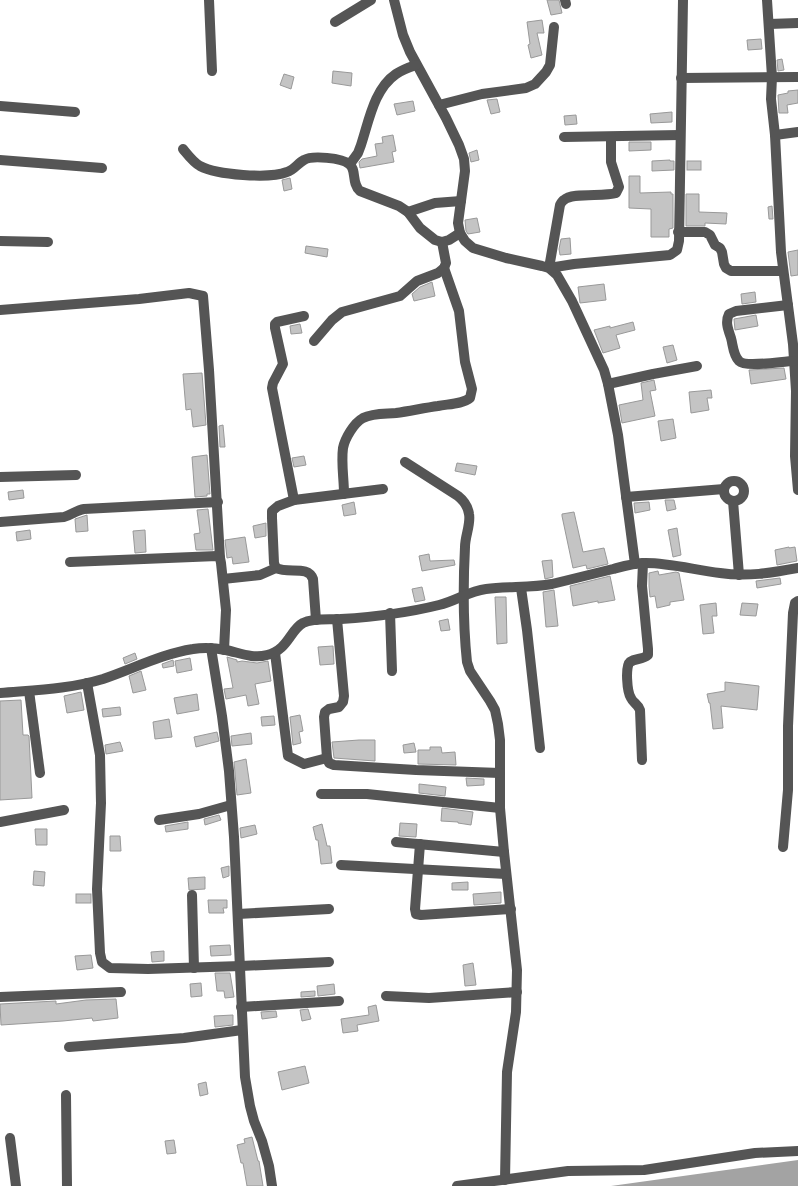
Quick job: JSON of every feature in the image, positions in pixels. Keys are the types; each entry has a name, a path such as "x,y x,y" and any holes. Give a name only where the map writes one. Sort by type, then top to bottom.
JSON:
{"street":[{"path":"209,0 212,71"},
{"path":"336,22 371,0"},
{"path":"394,0 403,35 416,65 439,105 459,145 464,159 465,171 458,223 460,233 465,241 473,248 506,258 550,268 574,264 670,255 677,250 679,241 683,0"},
{"path":"766,0 769,24 772,77 771,99 775,135 783,271 795,344 794,360 797,423 795,456 798,490"},
{"path":"769,24 798,23"},
{"path":"439,105 482,94 526,88 534,84 546,72 550,65 554,27"},
{"path":"350,164 358,153 378,94 398,72 416,65"},
{"path":"681,78 798,76"},
{"path":"0,106 75,112"},
{"path":"775,135 798,132"},
{"path":"564,137 680,135"},
{"path":"550,268 560,205 564,199 572,196 610,195 616,193 619,187 611,162 611,137"},
{"path":"182,149 194,162 204,168 247,176 287,173 302,161 312,158 327,158 350,164"},
{"path":"0,160 102,168"},
{"path":"350,164 354,183 360,191 399,206 408,212 420,228 435,240 442,242 449,240 460,233"},
{"path":"408,212 435,203 460,201"},
{"path":"678,232 705,232 710,235 715,245 720,248 722,252 726,268 731,271 783,271"},
{"path":"0,241 48,242"},
{"path":"314,341 332,320 342,312 400,296 417,280 438,273 444,268 446,263 442,242"},
{"path":"344,494 344,446 346,440 359,421 372,415 446,405 466,401 470,398 472,389 465,362 459,311 444,268"},
{"path":"550,268 557,275 575,307 601,363 608,384 618,435 626,496 639,563 648,649 648,655 644,658 632,661 629,663 627,668 629,696 638,705 640,710 642,760"},
{"path":"0,310 140,299 189,293 202,296 209,370 218,502 220,558 226,610 224,650"},
{"path":"788,305 736,311 729,314 727,318 727,325 736,357 740,362 748,364 794,360"},
{"path":"294,500 272,388 272,383 283,364 275,324 277,322 304,316"},
{"path":"608,384 697,366"},
{"path":"405,462 458,496 464,501 470,513 465,542 464,595 467,662 470,671 495,710 498,724 500,740 500,808 506,874 516,952 517,992 507,1072 505,1180"},
{"path":"0,477 76,475"},
{"path":"730,481 737,481 744,488 744,494 740,500 733,501 730,501 724,496 724,489 730,481"},
{"path":"276,568 272,511 278,506 294,500 383,489"},
{"path":"626,496 724,489"},
{"path":"733,501 739,575"},
{"path":"0,522 64,517 69,516 78,510 84,509 218,502"},
{"path":"70,562 217,556 220,558"},
{"path":"0,693 29,691 87,683 172,653 196,648 211,648 252,656 266,656 275,653 286,643 303,623 316,620 390,613 437,605 452,601 474,591 488,588 521,588 551,584 639,563 739,575 763,574 798,568"},
{"path":"223,579 260,575 276,568 281,570 307,571 311,574 313,579 316,620"},
{"path":"521,588 540,748"},
{"path":"783,848 794,714 793,613 795,604 798,601"},
{"path":"390,613 392,672"},
{"path":"337,619 344,696 343,702 339,707 329,709 325,712 324,716 327,758 329,763 334,765 416,770 500,773"},
{"path":"211,648 223,724 231,805 241,966 241,1007 245,1077 250,1106 268,1160 272,1186"},
{"path":"275,653 288,756 304,764 327,758"},
{"path":"87,683 100,755 101,803 97,889 100,953 102,962 110,968 194,968 329,962"},
{"path":"29,691 40,773"},
{"path":"321,794 367,794 500,808"},
{"path":"159,820 199,814 231,805"},
{"path":"0,822 64,810"},
{"path":"396,842 504,852"},
{"path":"420,844 417,869 416,914 421,915 511,909"},
{"path":"341,865 506,874"},
{"path":"192,895 194,968"},
{"path":"238,914 329,909"},
{"path":"0,997 121,992"},
{"path":"386,996 430,998 517,992"},
{"path":"241,1007 339,1001"},
{"path":"69,1047 184,1038 242,1030"},
{"path":"66,1095 67,1186"},
{"path":"10,1138 16,1186"},
{"path":"457,1186 568,1171 644,1170 755,1153 798,1150"}],"shaded area":[{"path":"798,1160 798,1186 611,1186"}],"building":[{"path":"547,0 559,0 562,13 551,15"},
{"path":"542,20 544,33 537,33 542,55 531,58 528,45 530,44 527,22"},
{"path":"761,39 762,49 748,50 747,40"},
{"path":"782,59 784,70 778,71 777,60"},
{"path":"333,71 352,73 351,86 332,83"},
{"path":"284,74 294,77 291,89 280,85"},
{"path":"798,90 798,103 787,105 788,113 779,113 778,95 788,93 788,91"},
{"path":"497,99 500,112 491,114 487,100"},
{"path":"413,101 415,111 397,115 394,104"},
{"path":"672,112 672,122 651,123 650,114"},
{"path":"576,115 577,124 565,125 564,116"},
{"path":"393,135 396,151 392,152 394,162 360,168 359,162 362,159 377,156 375,144 383,143 382,137"},
{"path":"629,142 651,142 651,150 629,151"},
{"path":"477,150 479,160 471,162 469,153"},
{"path":"652,161 674,161 674,170 652,171"},
{"path":"687,161 701,161 701,170 687,170"},
{"path":"629,176 640,176 640,193 671,192 671,194 673,194 673,228 669,229 669,237 651,237 651,209 629,208"},
{"path":"290,178 292,189 284,191 282,180"},
{"path":"686,194 699,194 699,212 727,213 726,224 705,223 705,226 686,226"},
{"path":"772,206 773,219 769,219 768,207"},
{"path":"477,218 480,232 468,234 466,231 465,220"},
{"path":"570,238 571,254 560,255 559,249 561,239"},
{"path":"306,246 328,249 327,257 305,253"},
{"path":"798,250 798,275 791,276 788,252"},
{"path":"432,282 435,296 414,301 412,294 420,287"},
{"path":"604,284 606,300 580,303 578,287"},
{"path":"755,292 756,302 742,304 741,294"},
{"path":"756,315 758,326 735,330 734,319"},
{"path":"633,322 635,330 616,335 620,348 603,353 594,330 610,326 610,328"},
{"path":"300,324 302,333 291,334 290,326"},
{"path":"673,345 677,360 667,363 663,347"},
{"path":"784,368 786,379 751,384 749,370"},
{"path":"202,373 206,425 193,427 191,409 186,410 183,374"},
{"path":"654,380 656,390 650,391 655,416 622,423 619,405 643,400 641,383"},
{"path":"711,390 712,398 707,398 709,410 691,413 689,392"},
{"path":"673,419 676,438 661,441 658,421"},
{"path":"223,425 225,447 220,447 219,426"},
{"path":"207,455 210,494 207,494 207,496 195,497 192,457"},
{"path":"304,456 306,465 294,467 292,458"},
{"path":"457,463 477,466 475,475 455,471"},
{"path":"23,490 24,498 9,500 8,492"},
{"path":"665,500 674,500 676,509 667,511"},
{"path":"354,502 356,514 344,516 342,505"},
{"path":"649,502 650,510 635,513 634,503"},
{"path":"208,509 213,550 196,550 194,534 200,533 197,510"},
{"path":"574,512 583,552 604,548 608,564 587,569 586,565 573,568 562,514"},
{"path":"87,515 88,531 76,532 75,519"},
{"path":"266,523 266,536 255,538 253,526"},
{"path":"677,528 681,555 673,557 668,530"},
{"path":"30,530 31,539 17,541 16,532"},
{"path":"145,530 146,552 135,553 133,531"},
{"path":"245,537 249,562 233,564 232,557 227,558 225,540"},
{"path":"795,547 797,561 777,565 775,550"},
{"path":"429,554 430,561 454,560 455,565 422,571 419,556"},
{"path":"552,560 553,577 545,579 542,561"},
{"path":"658,571 659,575 676,572 679,573 684,600 670,602 670,605 657,608 655,596 650,597 649,573"},
{"path":"610,576 615,600 598,603 598,601 573,606 570,586"},
{"path":"780,578 781,584 757,588 756,581"},
{"path":"422,587 425,600 415,602 412,589"},
{"path":"554,590 558,626 546,627 543,592"},
{"path":"495,597 506,597 507,643 497,644"},
{"path":"716,603 717,616 712,616 714,633 703,634 700,605"},
{"path":"742,603 758,604 756,616 740,615"},
{"path":"448,619 450,630 441,631 439,621"},
{"path":"333,646 334,664 320,665 318,647"},
{"path":"135,653 137,659 125,664 123,658"},
{"path":"227,657 237,660 237,662 242,661 257,663 268,661 271,681 255,684 259,704 248,706 246,695 226,699 224,689 233,688"},
{"path":"190,658 192,670 177,673 175,661"},
{"path":"173,660 174,666 163,668 162,664"},
{"path":"141,671 146,690 133,693 129,676"},
{"path":"725,682 759,686 757,710 721,706 723,728 713,729 710,703 707,694 725,691"},
{"path":"81,692 84,710 67,713 64,696"},
{"path":"197,694 199,710 177,714 174,698"},
{"path":"21,700 23,735 29,736 32,798 0,800 0,701"},
{"path":"120,707 121,715 103,717 102,709"},
{"path":"300,715 303,731 299,732 301,743 293,745 290,717"},
{"path":"274,716 275,725 262,726 261,717"},
{"path":"169,719 172,737 155,739 153,722"},
{"path":"217,732 219,741 196,747 194,737"},
{"path":"251,733 252,744 232,746 231,736"},
{"path":"375,740 375,761 334,758 332,742"},
{"path":"120,742 123,751 106,754 105,745"},
{"path":"414,743 416,752 404,753 403,745"},
{"path":"430,747 441,747 442,753 455,752 456,765 418,764 418,750 430,750"},
{"path":"246,759 251,793 237,795 234,762"},
{"path":"466,778 484,779 484,785 467,786"},
{"path":"419,784 446,787 445,796 419,793"},
{"path":"442,808 473,812 471,825 458,822 441,821"},
{"path":"219,815 221,820 205,825 204,819"},
{"path":"188,822 188,829 166,832 165,826"},
{"path":"400,823 417,824 416,837 399,836"},
{"path":"322,824 327,846 330,846 332,863 321,864 318,840 316,840 313,827"},
{"path":"255,825 257,834 241,838 240,828"},
{"path":"35,829 47,829 47,845 36,845"},
{"path":"110,836 120,836 121,851 110,851"},
{"path":"229,866 229,876 223,878 221,868"},
{"path":"34,871 45,872 44,886 33,885"},
{"path":"205,877 205,889 189,890 188,878"},
{"path":"468,882 468,890 452,890 452,883"},
{"path":"501,892 501,903 474,905 473,894"},
{"path":"76,894 91,894 91,903 76,903"},
{"path":"208,900 227,900 227,908 223,908 224,913 209,913"},
{"path":"230,945 231,955 211,956 210,946"},
{"path":"164,951 164,961 152,962 151,952"},
{"path":"91,955 93,968 77,970 75,956"},
{"path":"473,963 476,985 465,986 463,965"},
{"path":"215,973 230,973 234,997 225,998 224,991 217,991"},
{"path":"201,983 202,996 191,997 190,984"},
{"path":"334,984 335,994 318,996 317,986"},
{"path":"315,991 315,996 301,997 301,992"},
{"path":"116,999 118,1018 93,1021 92,1018 1,1025 0,1004 56,1001 56,1004 86,1000"},
{"path":"376,1005 379,1021 357,1025 358,1031 343,1033 341,1019 369,1015 368,1007"},
{"path":"308,1009 311,1019 302,1021 300,1010"},
{"path":"276,1011 277,1017 262,1019 261,1012"},
{"path":"233,1015 233,1025 215,1027 214,1016"},
{"path":"305,1066 309,1083 282,1090 278,1072"},
{"path":"206,1082 208,1094 200,1096 198,1084"},
{"path":"252,1137 259,1161 263,1186 247,1186 243,1163 241,1163 237,1145 245,1143 244,1139"},
{"path":"174,1140 176,1153 167,1154 165,1141"}]}
